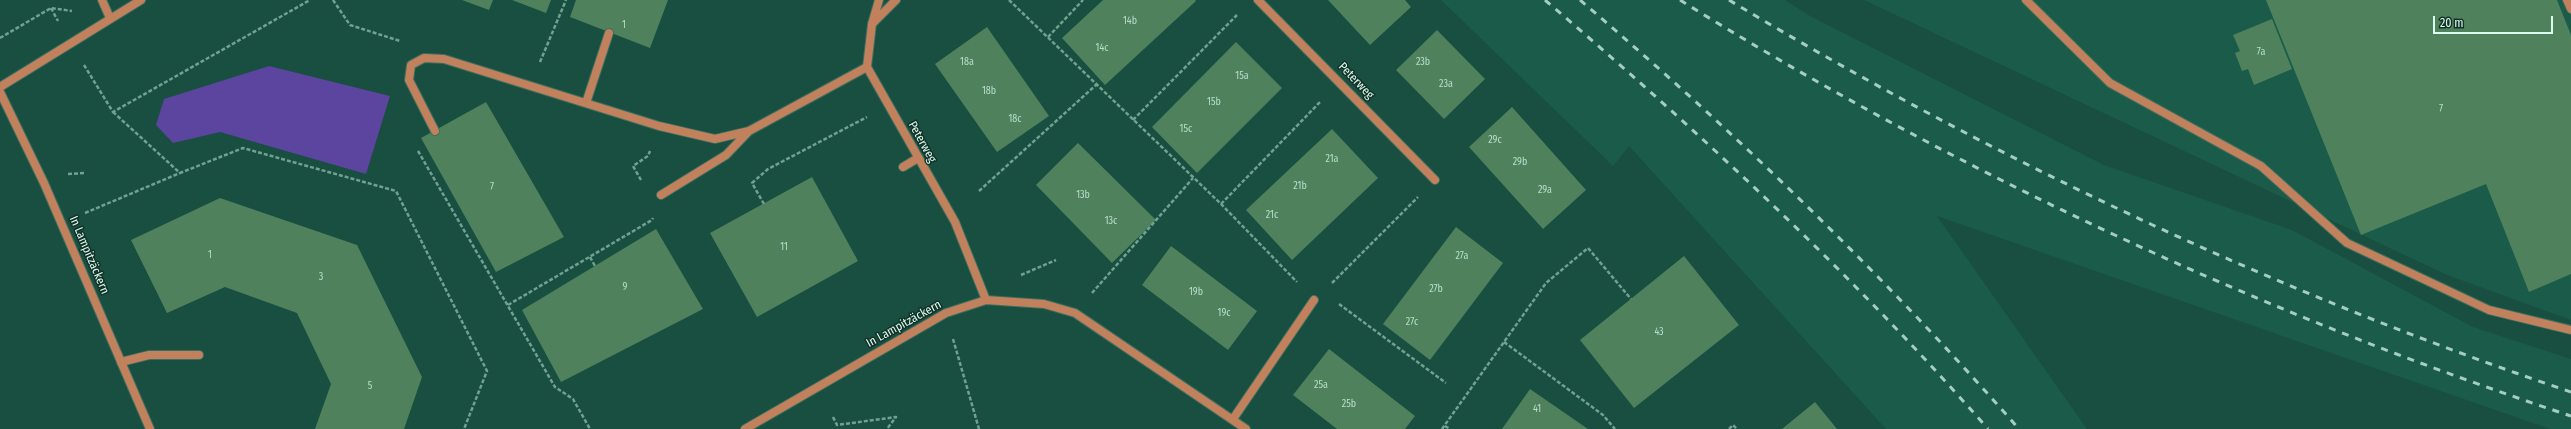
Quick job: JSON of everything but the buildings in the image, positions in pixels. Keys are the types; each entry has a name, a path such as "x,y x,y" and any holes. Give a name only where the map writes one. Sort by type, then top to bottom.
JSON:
{"street":[{"path":"102,0 110,18"},
{"path":"0,87 70,42 141,0"},
{"path":"434,130 409,80 411,65 424,58 444,59 659,126 715,138 749,131 867,66 872,24 879,0"},
{"path":"872,24 896,0"},
{"name":"Peterweg","path":"1258,0 1435,180"},
{"path":"2026,0 2110,83 2262,166 2347,243 2489,310 2571,330"},
{"path":"2567,0 2571,9"},
{"path":"586,103 609,32"},
{"name":"Peterweg","path":"867,66 954,222 986,300"},
{"name":"In Lampitzäckern","path":"0,92 62,223 150,429"},
{"path":"661,195 726,155 749,131"},
{"path":"903,167 918,158"},
{"name":"In Lampitzäckern","path":"745,429 946,313 986,300 1044,304 1075,312 1246,429"},
{"path":"1233,419 1314,300"},
{"path":"121,362 149,355 199,355"}],"path":[{"path":"113,112 310,0"},
{"path":"332,0 350,25 403,42"},
{"path":"531,86 566,0"},
{"path":"1009,0 1221,204 1314,300 1435,180"},
{"path":"1048,37 1083,0"},
{"path":"0,38 50,8 110,18"},
{"path":"1133,120 1235,17"},
{"path":"70,42 113,112 180,173"},
{"path":"979,191 1097,84"},
{"path":"1221,204 1322,100"},
{"path":"764,204 752,183 768,169 889,106"},
{"path":"644,186 634,166 648,156 659,126"},
{"path":"62,223 243,148 396,191 487,371 464,429"},
{"path":"416,148 555,387 573,399 590,429"},
{"path":"1075,312 1193,178"},
{"path":"508,305 652,220 653,213"},
{"path":"1442,429 1546,283 1588,248 1631,299"},
{"path":"590,257 595,266"},
{"path":"1019,276 1056,260"},
{"path":"1322,292 1446,383"},
{"path":"946,313 978,429"},
{"path":"1504,342 1603,415 1615,429"},
{"path":"833,417 837,425 896,417 887,429"},
{"path":"1729,429 1733,425 1737,429"},
{"path":"1445,426 1450,429"}],"shaded area":[{"path":"1441,0 1785,0 1810,16 2104,165 2292,230 2473,327 2571,359 2571,429 2550,429 1937,216 2087,429 1886,429 1629,146 1613,166"},
{"path":"1864,0 2571,0 2571,320 2447,275"},
{"path":"269,66 390,96 366,174 220,132 173,143 156,125 164,99"}],"railway":[{"path":"1545,0 1661,101 1774,206 1883,315 1988,429"},
{"path":"1580,0 1695,101 1807,207 1915,316 2019,429"},
{"path":"1680,0 1785,63 1893,124 2002,180 2113,234 2226,285 2340,332 2455,376 2571,416"},
{"path":"1729,0 1829,59 1931,115 2140,219 2246,267 2353,311 2461,353 2571,392"}]}
